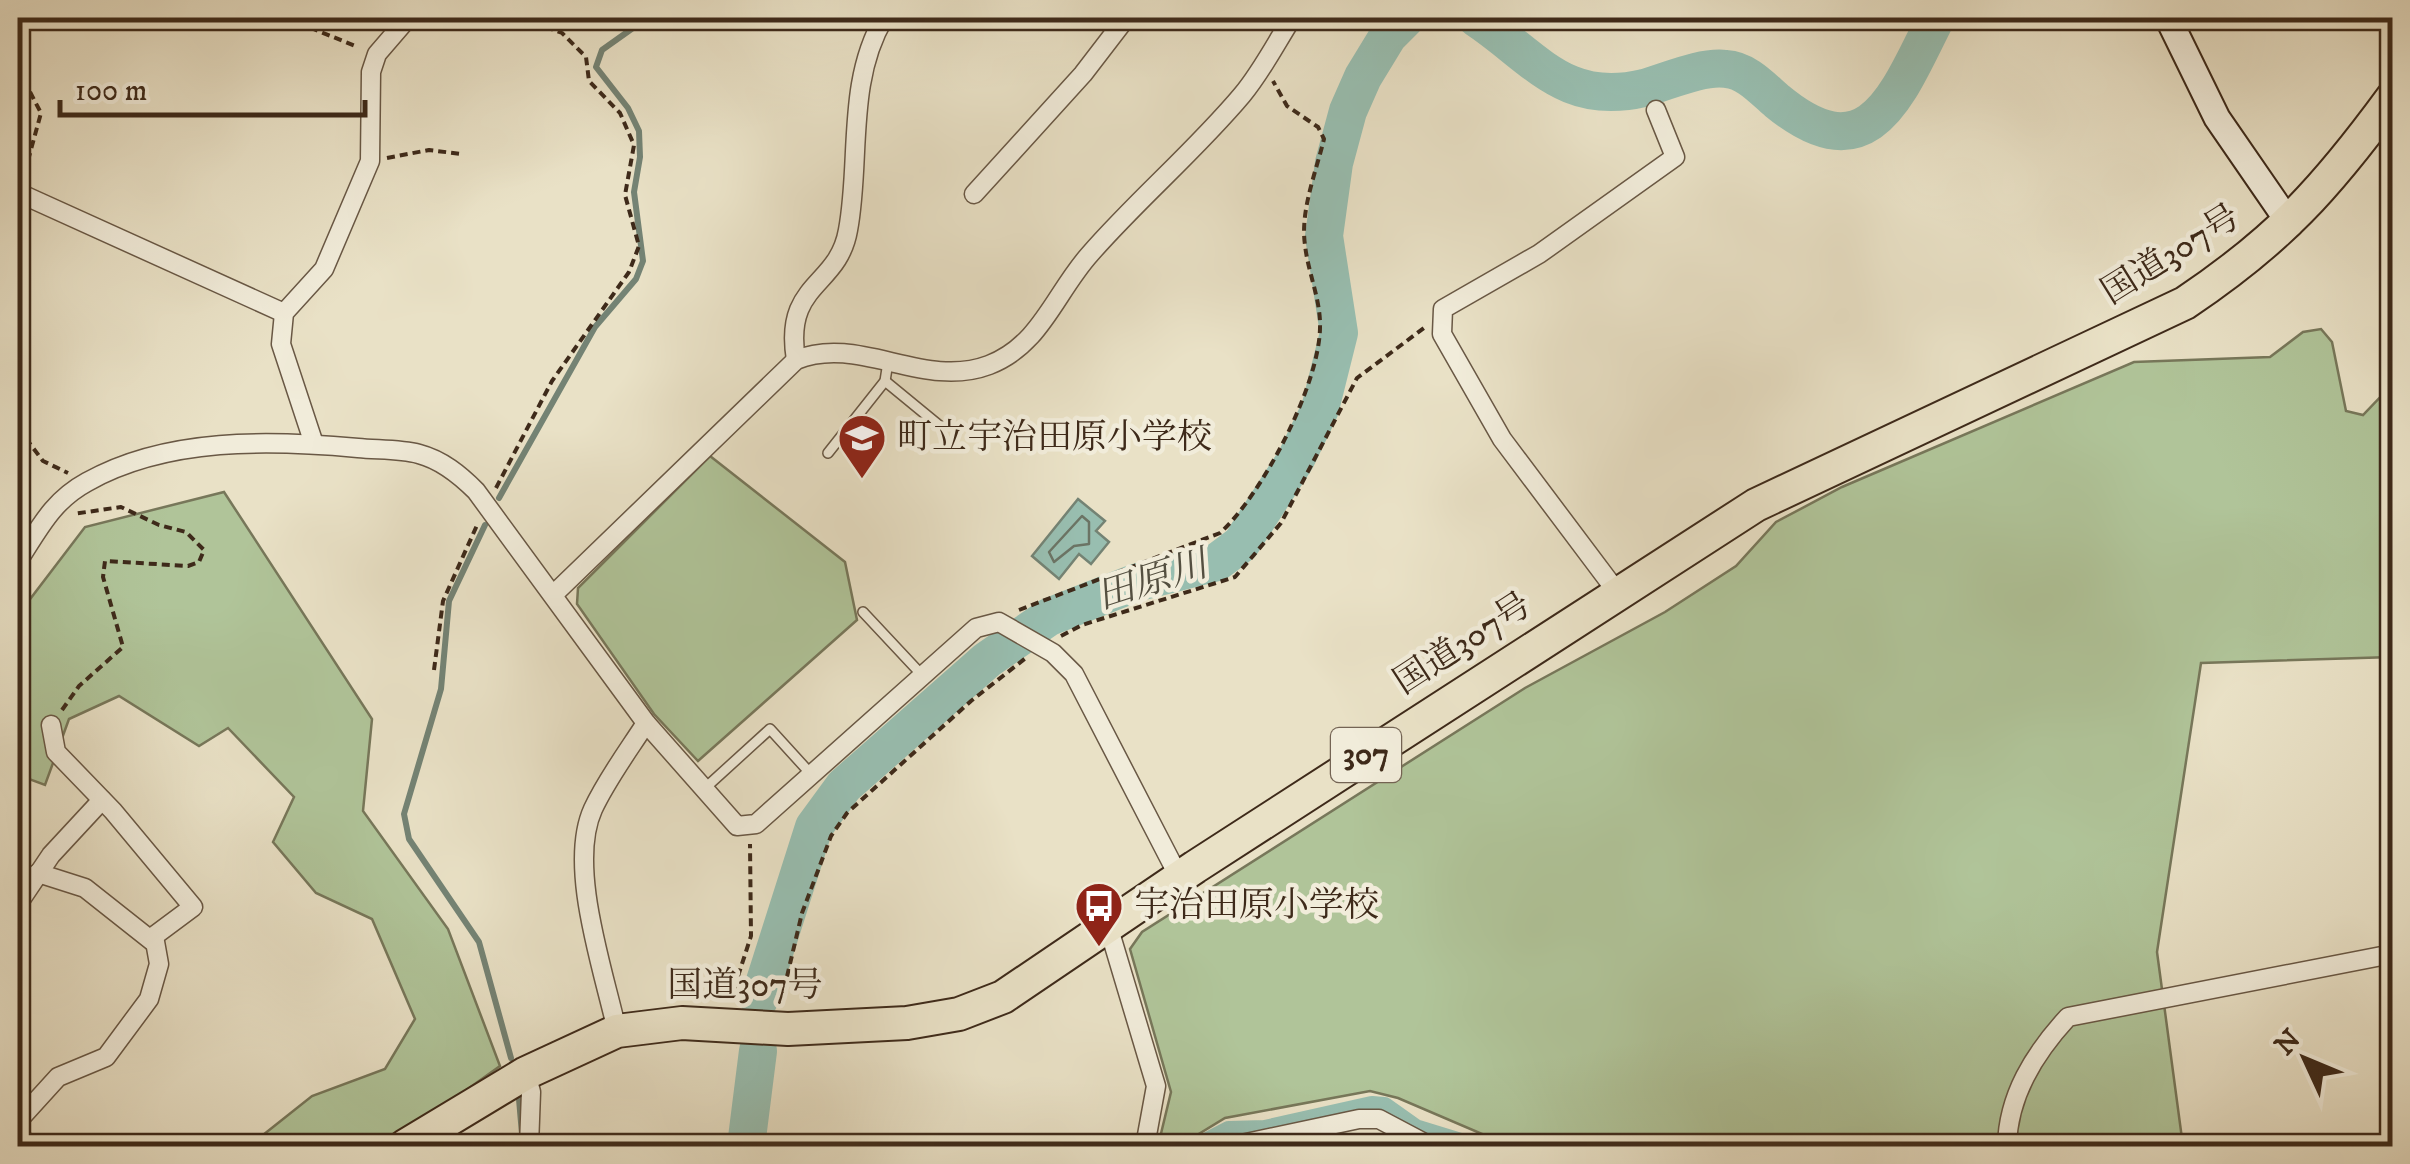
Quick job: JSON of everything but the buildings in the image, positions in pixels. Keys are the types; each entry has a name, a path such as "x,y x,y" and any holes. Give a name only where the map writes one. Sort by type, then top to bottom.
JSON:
{"highway":[{"name":"国道307号","path":"406,1146 526,1073 617,1031 682,1022 776,1028 908,1023 959,1014 1022,987 1179,877 1756,505 2184,303 2246,262 2290,224 2347,160 2392,101"}],"street":[{"path":"314,444 281,344 284,314 324,269 370,161 371,72 376,54 408,18"},
{"path":"796,360 792,335 796,308 842,249 848,230 851,156 862,83 873,35 884,18"},
{"path":"974,194 1083,74 1126,18"},
{"path":"554,594 796,360 834,350 887,372 944,372 988,366 1015,351 1038,331 1086,257 1244,93 1292,18"},
{"path":"2168,18 2217,118 2290,224"},
{"path":"1617,592 1502,440 1442,334 1443,309 1539,254 1675,157 1656,110"},
{"path":"19,193 284,314"},
{"path":"18,561 48,509 86,482 114,470 220,444 314,444 418,453 463,478 554,594 646,723 730,822 750,826 980,625 1008,626 1065,664 1080,685 1179,877"},
{"path":"617,1031 585,878 584,849 592,810 646,723"},
{"path":"51,725 56,752 193,908 160,928 152,941"},
{"path":"18,904 38,873 102,800"},
{"path":"18,1121 58,1077 106,1057 156,987 159,964 152,941 85,888 38,873"},
{"path":"1109,929 1156,1086 1145,1146"},
{"path":"2007,1146 2012,1102 2026,1075 2068,1017 2392,954"},
{"path":"526,1073 531,1092 528,1146"},
{"path":"1232,1146 1359,1118 1379,1119 1430,1146"},
{"path":"18,1138 35,1146"}],"lane":[{"path":"828,453 887,372 941,427"},
{"path":"864,612 922,674"},
{"path":"704,790 770,729 810,773"}],"path":[{"path":"286,18 376,54"},
{"path":"434,670 443,600 486,506 552,382 629,272 639,246 626,194 634,145 620,113 588,81 586,57 562,33 522,18"},
{"path":"1008,626 1024,607 1220,533 1238,516 1298,407 1317,358 1320,327 1304,232 1324,139 1318,128 1288,106 1264,64"},
{"path":"18,68 41,113 19,193"},
{"path":"370,161 429,150 461,154"},
{"path":"776,1028 802,913 831,836 848,813 1038,644 1082,624 1235,578 1281,523 1356,378 1403,346 1417,330 1428,327 1442,334"},
{"path":"18,428 43,461 86,482"},
{"path":"48,509 78,515 121,507 159,525 186,532 204,550 199,562 188,566 106,560 102,577 123,646 79,686 51,725"},
{"path":"722,1025 751,936 750,826"}],"shaded area":[{"path":"2321,329 2332,342 2346,411 2363,415 2387,390 2392,411 2392,657 2201,663 2157,952 2183,1146 1510,1146 1398,1098 1370,1091 1225,1118 1179,1146 1158,1146 1171,1092 1130,949 1142,932 1525,688 1665,612 1736,566 1776,522 1842,487 2134,362 2270,357 2303,332"},
{"path":"710,456 845,562 857,620 698,761 654,714 577,604 578,588"},
{"path":"224,492 372,719 363,811 448,929 500,1066 388,1146 249,1146 312,1096 385,1069 415,1019 372,919 316,893 273,842 294,797 228,728 199,746 119,696 69,719 45,785 18,775 18,615 85,527"}],"water":[{"path":"1078,499 1105,521 1096,531 1109,542 1091,564 1079,554 1059,579 1032,556"}],"waterway":[{"path":"499,498 595,327 636,279 643,261 634,192 640,157 639,131 628,108 596,67 602,50 647,18"},
{"name":"田原川","path":"759,1000 814,827 844,786 987,660 1049,617 1135,583 1217,562 1241,544 1296,459 1320,409 1339,333 1324,236 1334,163 1348,111 1363,77 1388,36 1406,18"},
{"name":"田原川","path":"1476,18 1534,63 1572,85 1616,92 1706,70 1733,70 1753,80 1809,123 1836,131 1858,128 1877,116 1894,97 1936,18"},
{"path":"485,525 449,601 441,689 404,814 409,839 479,942 511,1058"},
{"name":"田原川","path":"746,1146 758,1051"},
{"path":"511,1146 522,1134 519,1099"},
{"path":"1202,1146 1229,1132 1265,1131 1372,1107 1384,1108 1415,1130 1467,1146"}],"place":[{"name":"町立宇治田原小学校","path":"862,480"},
{"name":"宇治田原小学校","path":"1099,948"}]}
